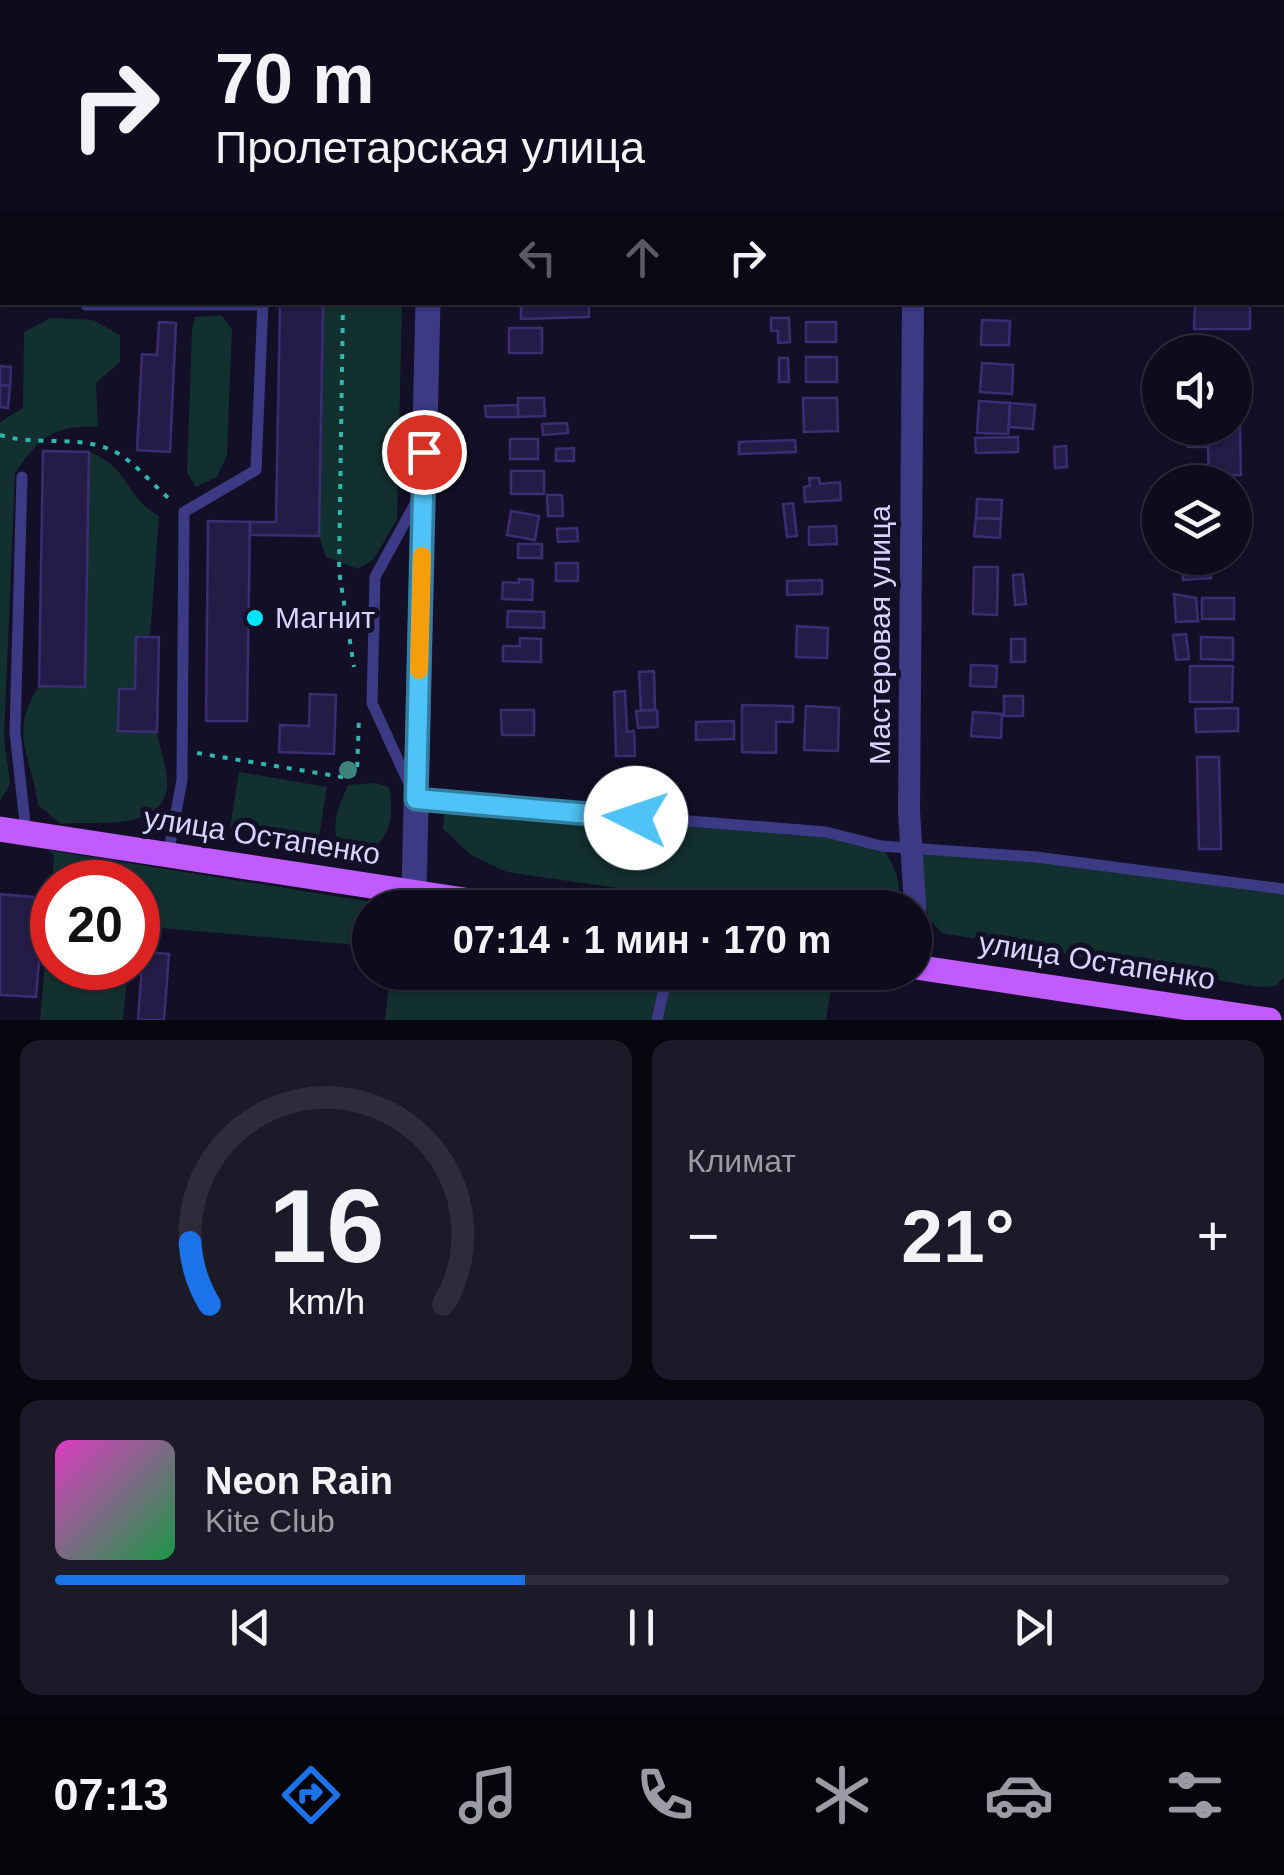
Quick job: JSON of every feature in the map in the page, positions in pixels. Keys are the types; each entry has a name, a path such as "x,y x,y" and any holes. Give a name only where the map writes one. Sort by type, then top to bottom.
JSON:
{"main road":[{"name":"улица Остапенко","path":"13,830 401,890"},
{"name":"улица Остапенко","path":"932,970 1122,1003 1270,1020"}],"street":[{"path":"414,890 428,305"},
{"name":"Мастеровая улица","path":"913,305 914,890"}],"lane":[{"path":"168,854 182,780 184,512 256,470 263,305"},
{"path":"13,830 22,476"},
{"path":"423,490 375,576 372,703 416,799 826,832 881,846 912,845 1284,889"},
{"path":"657,1020 664,990"}],"path":[{"path":"342,305 340,571 356,680"},
{"path":"0,435 21,442 94,444 121,454 184,512"},
{"path":"182,751 348,778 358,772 359,698"}],"green space":[{"path":"323,305 402,305 397,520 373,560 358,569 326,557 319,536"},
{"path":"221,315 232,329 227,455 217,477 196,487 187,472 192,330 195,317"},
{"path":"51,318 93,320 120,335 120,362 96,383 98,427 70,428 50,435 32,450 15,473 4,738 10,784 0,801 0,422 23,408 24,332"},
{"path":"89,452 113,466 139,500 159,516 150,637 136,637 135,689 119,690 118,730 157,732 167,788 162,802 139,818 61,824 38,805 23,731 39,686 85,687"},
{"path":"239,772 327,787 318,843 230,828"},
{"path":"375,783 389,787 391,813 387,829 372,850 342,849 335,825 348,785"},
{"path":"445,804 826,832 881,846 896,875 899,890 631,890 507,872 471,855 443,829"},
{"path":"911,845 1284,889 1284,977 1276,986 1258,987 942,933 932,922 932,890 922,890"},
{"path":"48,850 110,860 54,860"},
{"path":"160,868 352,899 352,944 160,928"},
{"path":"43,990 126,990 123,1020 40,1020"},
{"path":"388,990 831,990 826,1020 385,1020"}],"building":[{"path":"280,305 323,305 319,536 250,535 250,522 276,522"},
{"path":"521,305 589,305 589,317 521,319"},
{"path":"1195,305 1250,305 1250,329 1194,329"},
{"path":"771,318 789,318 790,342 778,343 778,331 771,331"},
{"path":"982,320 1010,321 1009,345 981,345"},
{"path":"159,322 176,323 170,452 137,450 142,354 157,355"},
{"path":"806,322 836,322 836,342 806,342"},
{"path":"509,328 542,328 542,353 509,353"},
{"path":"806,357 837,357 837,382 806,382"},
{"path":"779,358 788,358 789,382 779,382"},
{"path":"982,363 1013,365 1012,394 980,392"},
{"path":"0,366 11,367 10,386 0,385"},
{"path":"0,385 10,386 8,408 0,407"},
{"path":"518,398 544,398 545,416 518,417"},
{"path":"803,398 837,398 838,431 804,432"},
{"path":"979,401 1010,403 1008,434 977,433"},
{"path":"1010,403 1035,405 1033,429 1009,427"},
{"path":"518,405 518,417 486,417 485,406"},
{"path":"567,423 568,433 543,435 542,424"},
{"path":"1018,437 1018,452 976,453 975,438"},
{"path":"510,439 538,439 538,459 510,459"},
{"path":"795,440 796,452 739,454 739,442"},
{"path":"1240,445 1241,465 1209,465 1208,447 1188,447"},
{"path":"1066,446 1067,467 1055,468 1054,447"},
{"path":"574,448 574,461 556,461 556,449"},
{"path":"43,451 89,452 85,687 39,686"},
{"path":"511,471 544,471 544,494 511,494"},
{"path":"809,478 819,478 820,484 840,482 841,500 805,502 804,487 810,486"},
{"path":"547,495 562,495 563,516 548,516"},
{"path":"977,499 1002,500 1001,519 976,518"},
{"path":"793,503 797,536 787,537 783,504"},
{"path":"511,511 539,516 535,540 507,535"},
{"path":"976,518 1001,519 1000,538 974,536"},
{"path":"208,521 250,522 247,721 206,721"},
{"path":"836,526 837,544 809,545 809,527"},
{"path":"577,528 578,541 558,542 557,529"},
{"path":"518,544 542,544 542,558 518,558"},
{"path":"556,563 578,563 578,581 556,581"},
{"path":"974,567 998,567 997,615 973,614"},
{"path":"1023,574 1026,604 1015,605 1013,575"},
{"path":"1183,575 1211,575 1211,578 1183,580"},
{"path":"519,579 533,580 532,600 502,599 503,582 519,583"},
{"path":"822,580 822,594 787,595 787,581"},
{"path":"1174,594 1196,598 1198,621 1176,622"},
{"path":"1202,598 1234,598 1234,619 1202,619"},
{"path":"508,611 544,612 544,628 507,627"},
{"path":"797,626 828,628 827,658 796,657"},
{"path":"1186,634 1189,659 1176,660 1173,635"},
{"path":"136,637 159,637 157,732 118,731 119,689 135,689"},
{"path":"1201,637 1233,638 1233,660 1201,659"},
{"path":"520,638 541,639 541,662 503,661 503,646 520,646"},
{"path":"1011,639 1025,639 1025,662 1011,662"},
{"path":"971,665 997,666 996,687 970,686"},
{"path":"1190,666 1233,666 1232,702 1190,702"},
{"path":"654,671 655,710 641,710 639,672"},
{"path":"625,691 627,732 634,731 635,756 616,756 614,692"},
{"path":"310,694 336,695 334,754 279,752 280,725 309,726"},
{"path":"1004,696 1023,696 1023,716 1004,716"},
{"path":"742,705 793,706 793,722 776,722 776,753 742,752"},
{"path":"806,706 839,708 838,751 804,750"},
{"path":"1238,708 1238,731 1196,732 1195,709"},
{"path":"501,710 534,710 534,735 502,735"},
{"path":"657,710 658,727 638,728 636,711"},
{"path":"973,712 1002,714 1001,738 971,736"},
{"path":"734,721 734,739 696,740 696,722"},
{"path":"1197,757 1219,757 1221,849 1199,849"},
{"path":"0,894 30,897 30,990 37,990 36,997 0,995"},
{"path":"160,953 169,954 164,1020 138,1020 140,990 160,990"}],"slow traffic":[{"path":"419,670 422,556"}],"place":[{"name":"Магнит","path":"255,618"}],"route":[{"path":"424,452 416,799 636,818"}]}
